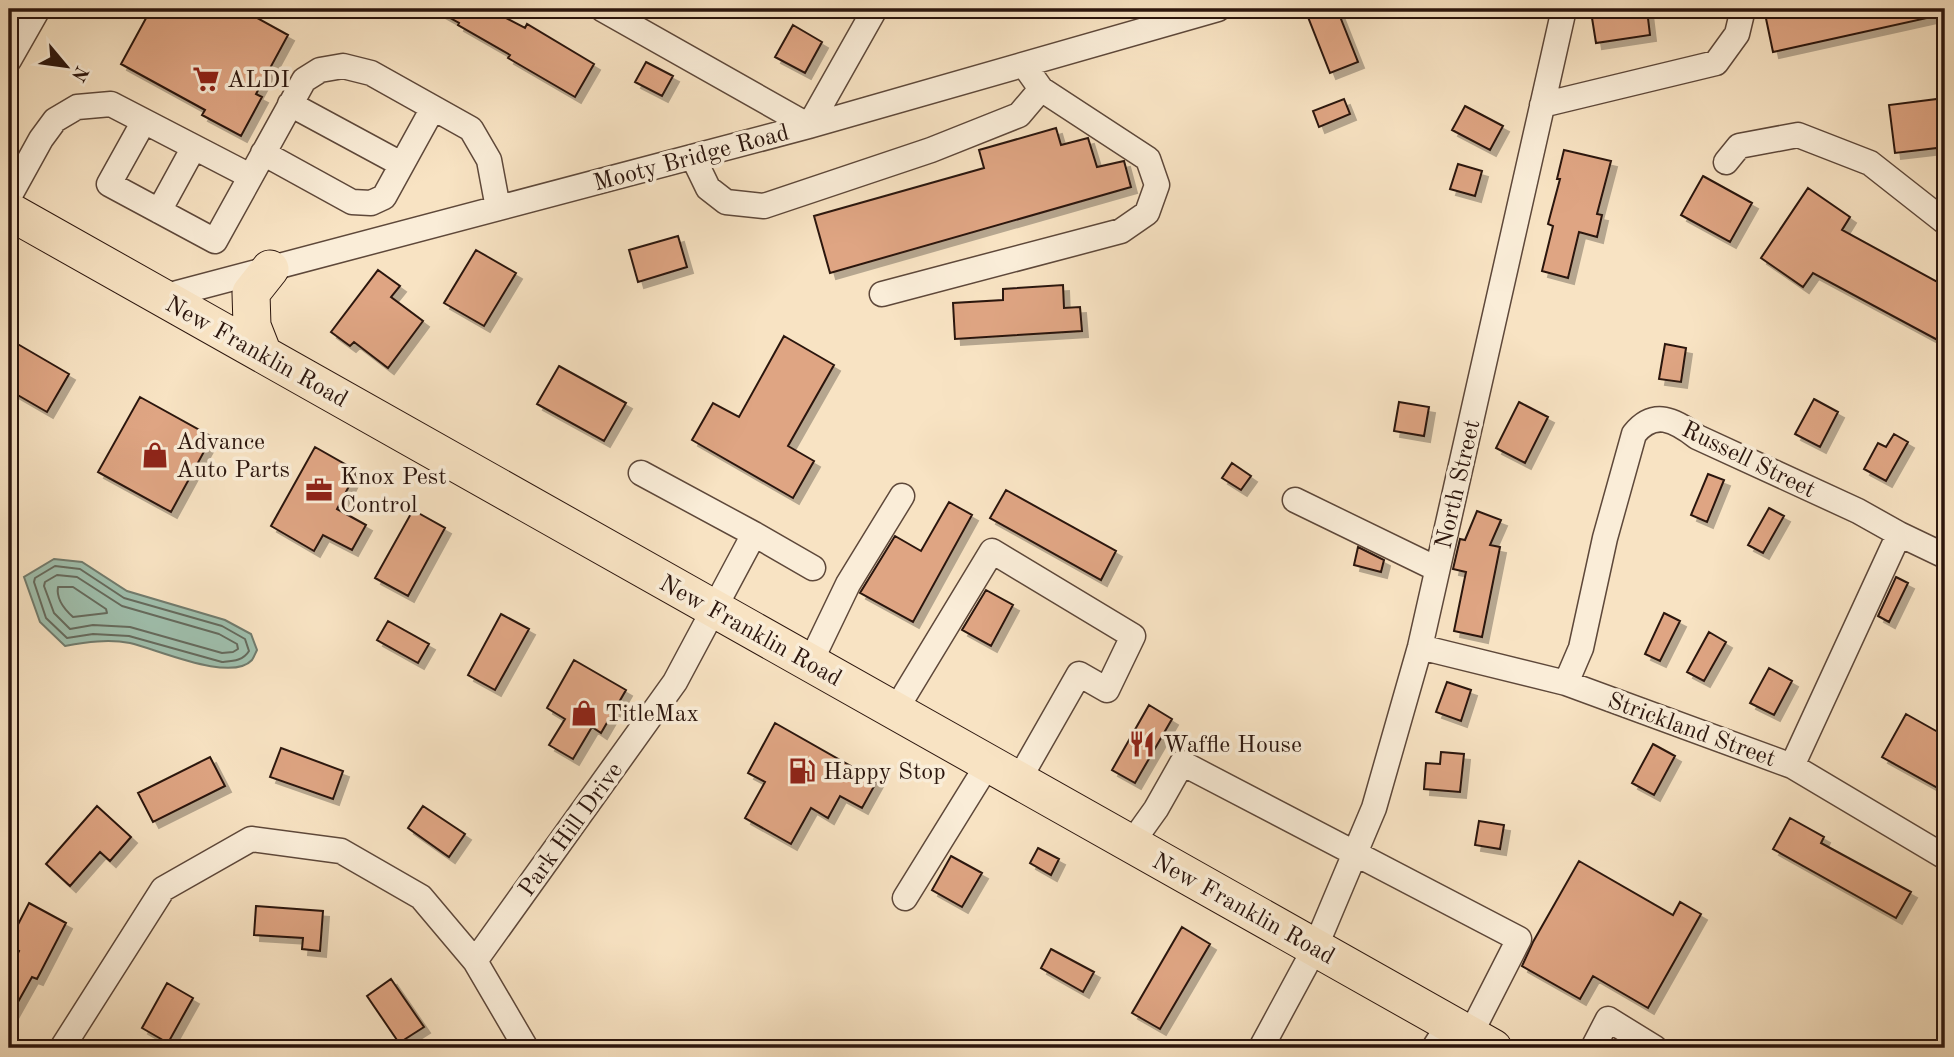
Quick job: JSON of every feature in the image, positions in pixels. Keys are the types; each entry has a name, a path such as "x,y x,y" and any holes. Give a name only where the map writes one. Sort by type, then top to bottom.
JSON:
{"highway":[{"name":"New Franklin Road","path":"9,211 1315,948 1461,1039"},
{"path":"263,354 252,326 251,293 270,269"}],"street":[{"path":"9,60 38,9"},
{"path":"602,9 809,126 875,9"},
{"name":"Mooty Bridge Road","path":"162,297 809,126 1219,9"},
{"name":"North Street","path":"1261,1048 1315,948 1374,808 1420,647 1564,9"},
{"path":"1542,105 1716,63 1737,34 1744,9"},
{"path":"882,294 1121,231 1147,213 1157,185 1148,159 1041,89 1024,65"},
{"path":"144,121 109,184 215,241 304,80 320,70 344,66 371,73 471,130 482,144 489,160 498,208"},
{"path":"693,157 708,188 726,202 764,206 931,150 1019,115 1041,89"},
{"path":"9,197 41,139 55,120 77,107 111,104 250,176"},
{"path":"290,104 401,164"},
{"path":"263,153 352,202 371,203 384,197 433,108"},
{"path":"1726,162 1739,146 1798,135 1870,163 1945,222"},
{"path":"159,211 194,147"},
{"name":"Russell Street","path":"1566,683 1581,648 1605,538 1634,434 1641,425 1651,419 1669,421 1696,438 1858,511 1945,556"},
{"path":"640,473 813,568"},
{"path":"810,663 848,584 902,496"},
{"path":"1295,500 1437,569"},
{"name":"Park Hill Drive","path":"475,961 675,682 754,534"},
{"path":"1792,766 1899,534"},
{"path":"895,711 992,551 1133,636 1107,690 1079,674 905,898"},
{"name":"Strickland Street","path":"1420,647 1566,683 1792,766 1945,857"},
{"path":"1131,844 1182,763 1519,939 1461,1039"},
{"path":"62,1048 163,889 251,839 341,851 421,897 475,961 526,1048"},
{"path":"1593,1048 1608,1019 1655,1048"}],"water":[{"path":"54,559 82,562 127,591 225,620 251,634 257,650 254,657 242,666 228,668 193,662 130,643 98,642 65,646 40,622 24,577"}],"building":[{"name":"ALDI","path":"151,9 241,9 288,35 256,94 262,97 241,136 202,115 205,110 121,64"},
{"path":"434,9 489,9 525,28 527,24 594,64 575,97 508,58 510,55"},
{"path":"1329,9 1337,9 1358,62 1330,73 1308,17"},
{"path":"1764,9 1936,9 1936,16 1773,52"},
{"path":"1647,10 1650,35 1596,43 1592,18"},
{"path":"793,25 822,42 805,73 775,57"},
{"path":"646,62 673,76 662,96 635,82"},
{"path":"1945,98 1945,147 1895,153 1889,105"},
{"path":"1344,99 1350,114 1319,127 1313,111"},
{"path":"1465,106 1503,126 1490,150 1452,130"},
{"path":"1056,128 1061,145 1088,138 1097,167 1124,161 1131,187 830,273 814,216 984,168 979,150"},
{"path":"1564,150 1611,161 1597,214 1602,215 1597,237 1579,232 1568,278 1542,271 1553,226 1548,224 1560,179 1557,179"},
{"path":"1458,164 1482,171 1475,196 1450,189"},
{"path":"1703,176 1752,203 1730,242 1681,215"},
{"path":"1808,188 1850,217 1842,230 1945,286 1945,344 1813,273 1803,287 1761,258"},
{"path":"678,236 687,267 638,282 629,250"},
{"path":"476,250 516,273 484,326 444,303"},
{"path":"378,270 400,286 391,297 423,321 388,368 354,342 350,346 331,332"},
{"path":"1063,285 1064,308 1080,307 1082,331 955,339 953,303 1003,300 1003,289"},
{"path":"784,336 834,365 788,446 814,461 793,498 692,440 713,403 739,417"},
{"path":"9,339 69,374 47,412 9,390"},
{"path":"1665,344 1686,348 1681,382 1659,379"},
{"path":"559,366 626,403 604,441 537,404"},
{"name":"Advance Auto Parts","path":"140,397 212,437 171,512 98,472"},
{"path":"1814,399 1838,412 1820,447 1795,434"},
{"path":"1399,402 1429,407 1424,436 1394,431"},
{"path":"1519,402 1548,417 1525,463 1496,448"},
{"path":"1894,434 1908,442 1886,481 1864,469 1878,443 1886,447"},
{"name":"Knox Pest Control","path":"315,447 357,471 337,509 366,525 352,550 323,535 314,551 271,526"},
{"path":"1232,463 1251,476 1241,490 1222,478"},
{"path":"1708,474 1724,480 1707,522 1691,515"},
{"path":"1006,490 1116,551 1101,580 990,518"},
{"path":"949,502 972,515 913,622 860,593 895,536 921,551"},
{"path":"1769,508 1784,516 1763,553 1748,545"},
{"path":"413,510 445,528 408,596 375,578"},
{"path":"1477,511 1501,520 1490,545 1500,547 1482,637 1454,631 1466,572 1453,569 1460,539 1465,540"},
{"path":"1358,547 1384,560 1381,572 1354,565"},
{"path":"1896,577 1908,583 1889,622 1878,616"},
{"path":"986,590 1013,605 991,646 962,630"},
{"path":"1664,613 1680,621 1660,661 1645,654"},
{"path":"501,614 529,629 495,690 468,675"},
{"path":"388,621 429,644 418,663 377,640"},
{"path":"1709,632 1726,642 1704,681 1687,672"},
{"name":"TitleMax","path":"574,660 626,690 601,733 592,727 573,759 549,745 565,719 547,708"},
{"path":"1769,668 1792,681 1774,715 1750,703"},
{"path":"1447,682 1471,690 1461,721 1436,712"},
{"name":"Waffle House","path":"1149,705 1172,719 1135,783 1112,770"},
{"path":"1906,714 1945,736 1945,792 1882,757"},
{"name":"Happy Stop","path":"775,723 877,781 862,808 840,796 828,818 811,808 791,844 745,818 765,782 748,773"},
{"path":"1653,744 1675,756 1654,795 1632,783"},
{"path":"281,748 343,771 333,799 270,777"},
{"path":"1441,752 1464,754 1460,792 1424,789 1426,763 1440,764"},
{"path":"210,757 225,786 153,822 138,793"},
{"path":"97,806 131,837 110,861 100,852 70,886 46,864"},
{"path":"423,806 465,834 449,857 408,828"},
{"path":"1790,818 1824,837 1821,843 1911,892 1896,918 1773,849"},
{"path":"1479,821 1504,825 1500,849 1475,845"},
{"path":"1038,848 1059,859 1051,875 1030,863"},
{"path":"951,856 982,873 962,907 932,890"},
{"path":"1579,861 1673,915 1680,902 1701,914 1648,1008 1593,976 1580,999 1522,966"},
{"path":"29,903 66,923 37,979 32,977 9,1018 9,972 19,951 9,946 9,942"},
{"path":"256,906 323,911 320,951 302,949 303,938 254,935"},
{"path":"1182,927 1210,944 1160,1029 1132,1013"},
{"path":"1051,949 1094,972 1083,992 1041,968"},
{"path":"391,979 424,1027 399,1043 367,996"},
{"path":"167,983 193,998 168,1043 142,1028"}],"place":[{"name":"ALDI","path":"206,79"},
{"name":"Advance Auto Parts","path":"155,455"},
{"name":"Knox Pest Control","path":"319,490"},
{"name":"TitleMax","path":"584,713"},
{"name":"Waffle House","path":"1142,744"},
{"name":"Happy Stop","path":"802,771"}]}
